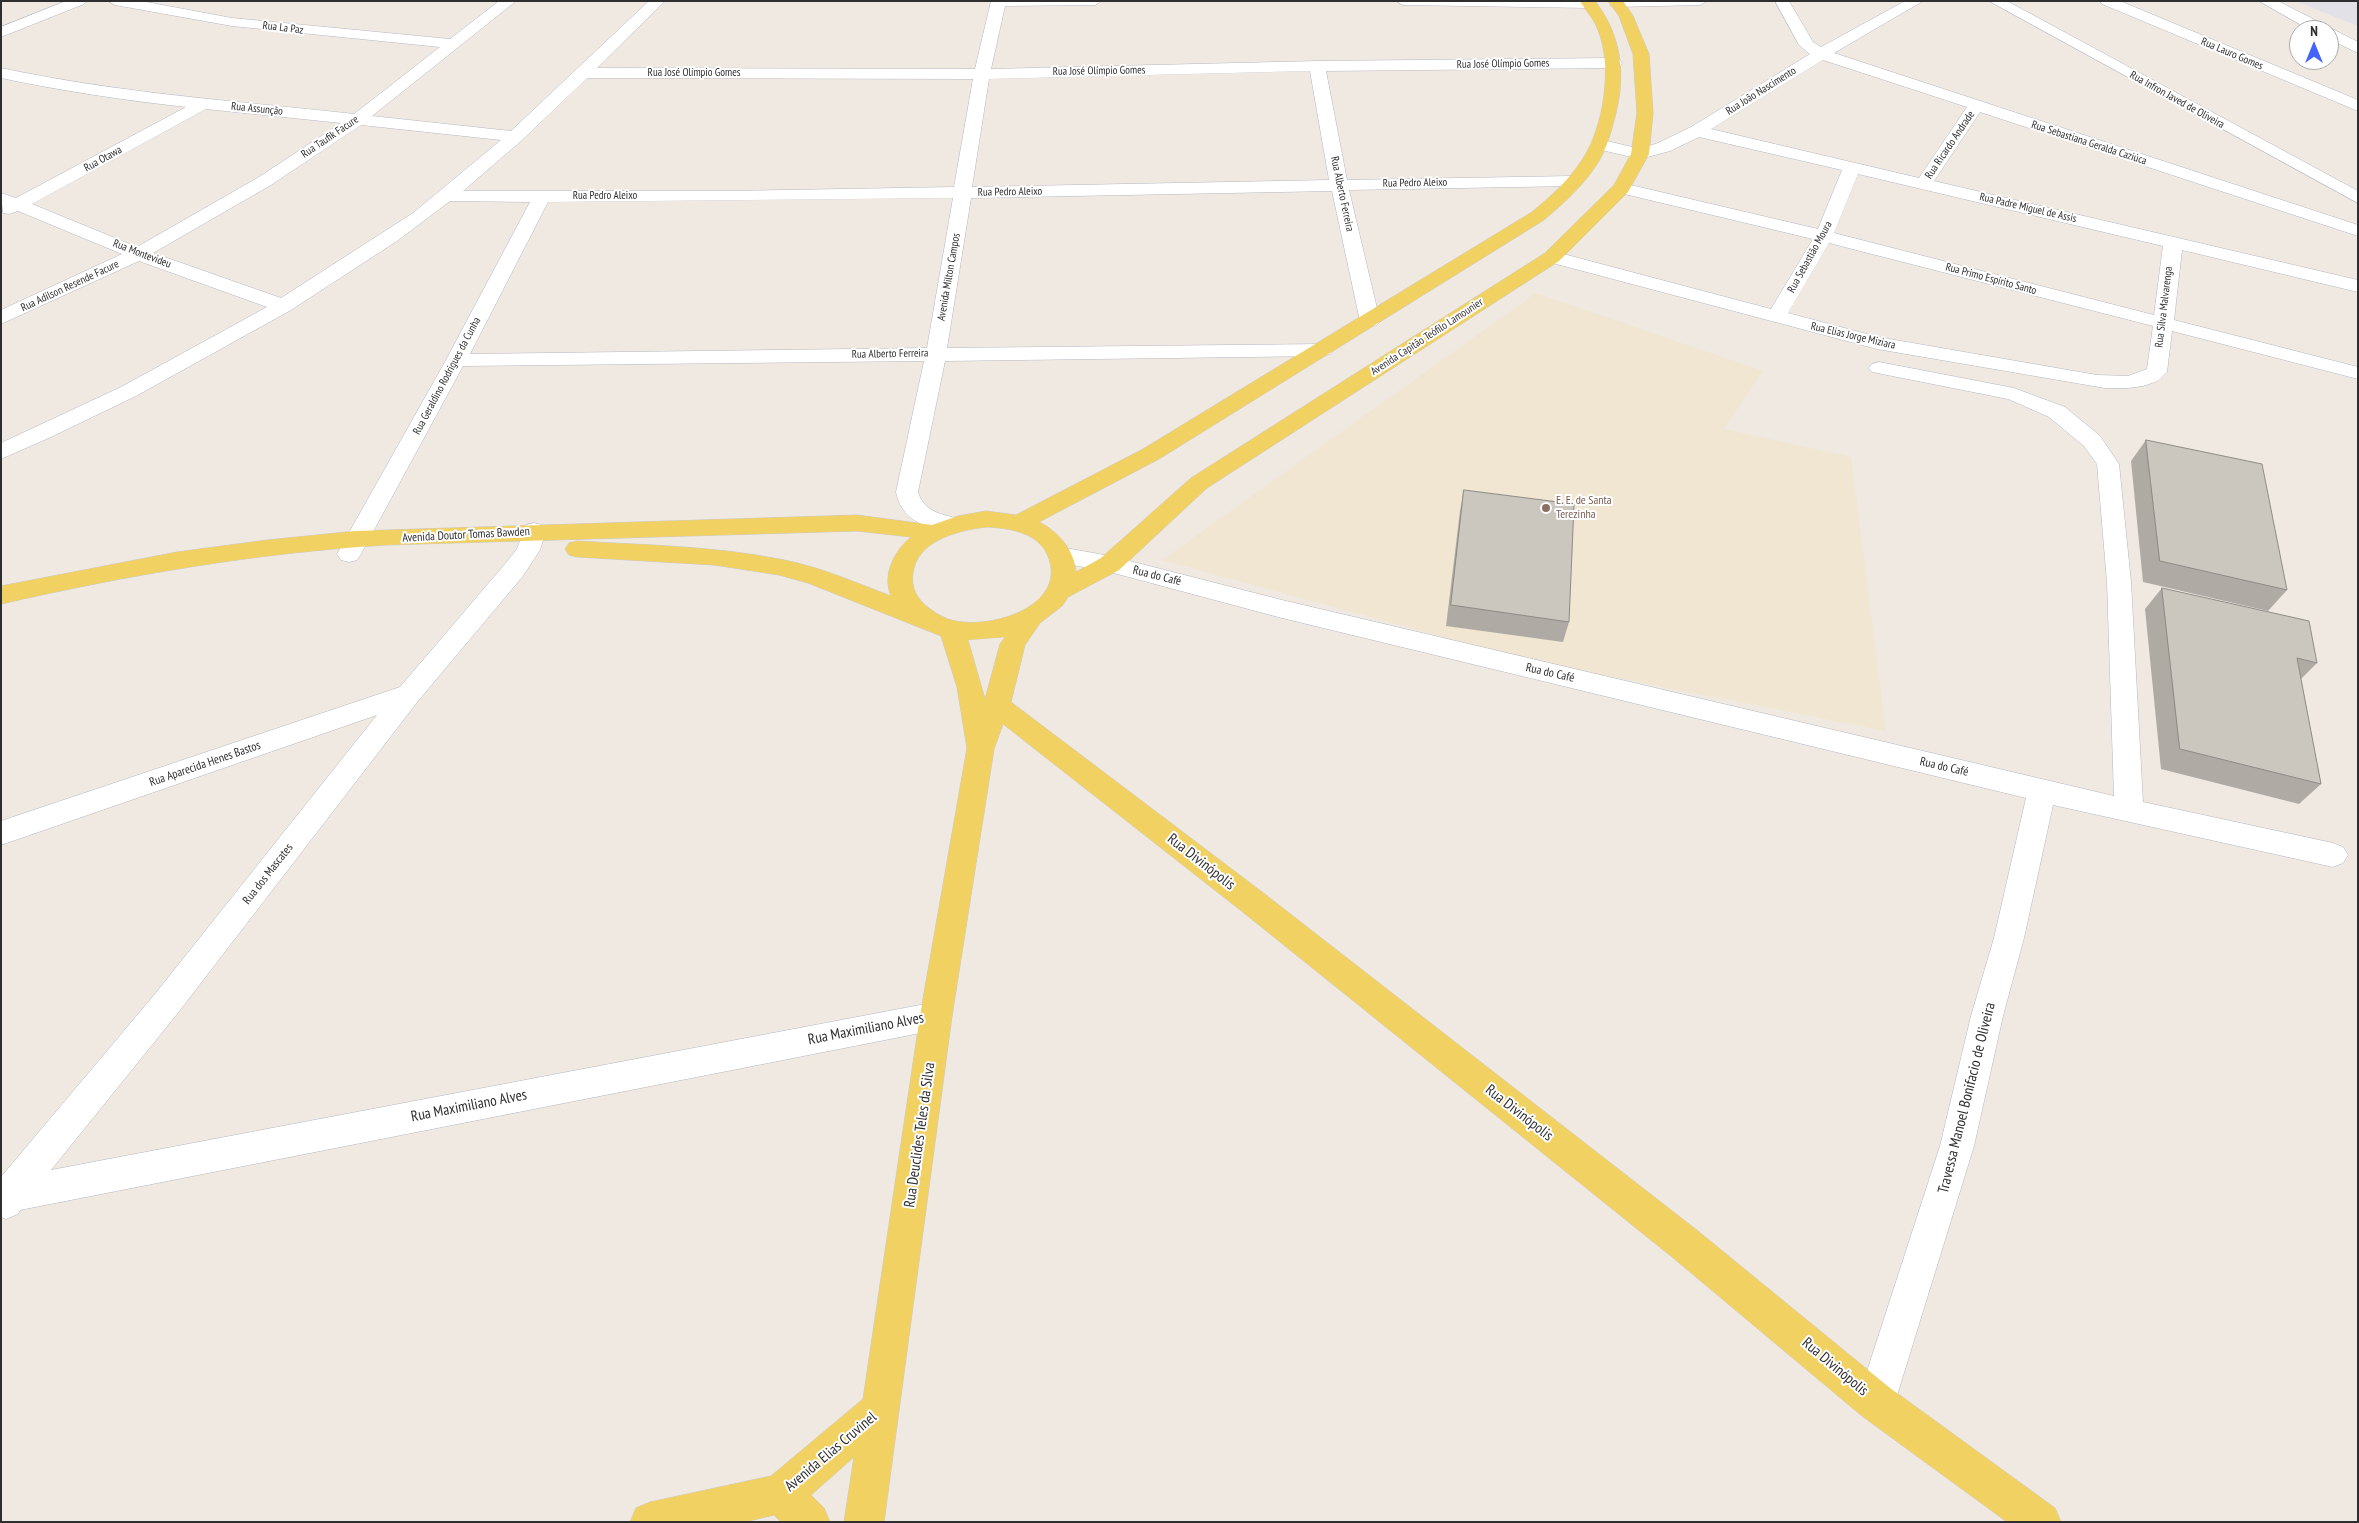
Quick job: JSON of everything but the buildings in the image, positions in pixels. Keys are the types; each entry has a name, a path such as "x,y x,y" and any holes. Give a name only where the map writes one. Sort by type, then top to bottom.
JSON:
{"main road":[{"name":"Avenida Capitão Teófilo Lamounier","path":"1062,590 1110,564 1199,483 1552,257 1622,188 1640,154 1645,113 1641,54 1626,16 1616,2"},
{"path":"1019,523 1151,454 1323,350 1538,216 1559,199 1589,163 1599,144 1613,96 1614,63 1610,42 1601,20 1589,3"},
{"path":"986,519 1019,523 1037,530 1051,540 1060,555 1064,569 1062,590 1031,617 1006,627 978,631 951,629 923,618 907,603 900,584 903,565 914,547 942,529 986,519"},
{"name":"Avenida Doutor Tomas Bawden","path":"1,595 177,561 296,545 354,546 531,541 591,532 857,523 942,529"},
{"name":"Avenida Doutor Tomas Bawden","path":"531,541 589,549 714,557 779,567 815,576 923,618"},
{"name":"Avenida Doutor Tomas Bawden","path":"1,610 178,575 291,558 354,546"},
{"name":"Rua Deuclides Teles da Silva","path":"864,1522 936,1016 980,749 997,705 1013,644 1031,617"},
{"name":"Rua Deuclides Teles da Silva","path":"951,629 970,683 980,749"},
{"name":"Rua Divinópolis","path":"997,705 1255,904 1677,1237 1876,1402 2041,1522"},
{"name":"Avenida Elias Cruvinel","path":"650,1522 781,1494 881,1409"},
{"name":"Avenida Elias Cruvinel","path":"781,1494 810,1522"}],"street":[{"path":"1,34 79,1"},
{"name":"Rua La Paz","path":"114,1 242,24 452,44"},
{"name":"Rua Taufik Facure","path":"138,254 265,180 358,119 509,1"},
{"path":"1,452 77,417 238,333 382,243 447,196 514,137 658,1"},
{"path":"998,2 1095,1"},
{"path":"1404,1 1589,3"},
{"path":"1616,2 1700,1"},
{"path":"1782,1 1807,45 1821,54"},
{"name":"Rua João Nascimento","path":"1640,154 1664,146 1697,131 1821,54 1916,1"},
{"name":"Rua Infron Javed de Oliveira","path":"1996,1 2358,198"},
{"path":"2109,2 2143,1"},
{"path":"2266,1 2303,20"},
{"name":"Avenida Milton Campos","path":"942,529 914,511 909,502 907,492 936,353 964,194 982,74 998,2"},
{"name":"Rua Lauro Gomes","path":"2109,2 2358,106"},
{"path":"2339,38 2358,48"},
{"name":"Rua Sebastiana Geralda Caziúca","path":"1821,54 2358,230"},
{"name":"Rua José Olímpio Gomes","path":"583,73 982,74 1317,66 1614,63"},
{"name":"Rua Alberto Ferreira","path":"1317,66 1339,184 1370,321"},
{"name":"Rua Assunção","path":"1,73 85,90 514,137"},
{"name":"Rua Otawa","path":"1,212 20,205 203,104"},
{"name":"Rua Ricardo Andrade","path":"1924,184 1976,106"},
{"name":"Rua Padre Miguel de Assis","path":"1697,131 2358,286"},
{"path":"1599,144 1640,154"},
{"name":"Rua Sebastião Moura","path":"1776,318 1824,236 1852,168"},
{"name":"Rua Pedro Aleixo","path":"447,196 964,194 1339,184 1573,181"},
{"name":"Rua Primo Espírito Santo","path":"1622,188 1824,236 2358,373"},
{"name":"Rua Geraldino Rodrigues da Cunha","path":"354,546 456,360 542,197"},
{"name":"Rua Montevideu","path":"1,198 138,254 284,306"},
{"name":"Rua Silva Malvarenga","path":"2157,372 2173,242"},
{"name":"Rua Adilson Resende Facure","path":"1,318 138,254"},
{"name":"Rua Elias Jorge Miziara","path":"1552,257 1776,318 1877,343 2098,381 2132,382 2146,379 2157,372"},
{"name":"Rua Alberto Ferreira","path":"456,360 1323,350"},
{"path":"1879,368 2014,394 2057,412 2092,441 2108,464 2119,582 2130,810"},
{"name":"Rua dos Mascates","path":"4,1203 166,1004 409,694 452,646 514,570 531,541"},
{"name":"Rua do Café","path":"1060,555 1110,564 1282,609 2042,790 2333,855"},
{"name":"Rua Aparecida Henes Bastos","path":"1,833 409,694"},
{"name":"Travessa Manoel Bonifacio de Oliveira","path":"1876,1402 1919,1272 1957,1146 1987,1016 2009,938 2042,790"},
{"name":"Rua Maximiliano Alves","path":"4,1203 936,1016"}],"shaded area":[{"path":"2295,1 2358,1 2358,26"},
{"name":"E. E. de Santa Terezinha","path":"1536,293 1763,371 1724,429 1851,457 1886,731 1528,660 1162,560"}],"place":[{"name":"E. E. de Santa Terezinha","path":"1546,508"}]}
